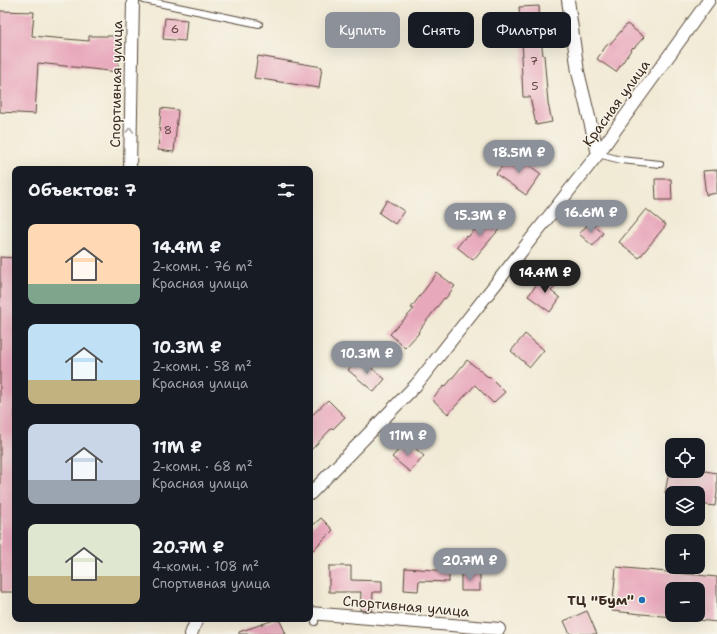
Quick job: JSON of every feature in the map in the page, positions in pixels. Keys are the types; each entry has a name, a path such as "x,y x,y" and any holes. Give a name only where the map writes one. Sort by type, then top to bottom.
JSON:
{"street":[{"name":"Спортивная улица","path":"130,166 133,0"},
{"path":"568,0 578,72 598,154"},
{"name":"Красная улица","path":"313,491 416,385 598,154 710,0"},
{"name":"Спортивная улица","path":"314,616 499,631"},
{"path":"191,634 196,622"}],"lane":[{"path":"144,0 259,24"},
{"path":"598,154 621,160 660,164"}],"building":[{"path":"539,6 539,12 519,12 519,7"},
{"path":"0,11 34,12 32,36 89,41 89,36 119,36 118,72 38,63 35,114 0,112"},
{"path":"165,18 187,20 185,41 163,39"},
{"path":"627,24 644,37 634,48 633,47 616,72 597,59 608,43 610,44"},
{"path":"522,48 542,48 548,103 552,122 536,125 530,97 523,97 521,56 523,56"},
{"path":"258,56 322,67 319,88 254,78"},
{"path":"161,108 178,110 174,152 158,150"},
{"path":"512,153 541,174 526,195 496,174"},
{"path":"717,170 717,193 706,195 703,171"},
{"path":"655,179 671,179 672,200 656,200"},
{"path":"387,200 404,211 395,224 379,213"},
{"path":"646,209 666,225 639,258 619,242"},
{"path":"489,214 502,226 473,260 457,247"},
{"path":"590,222 603,233 593,246 579,234"},
{"path":"0,257 12,258 12,592 0,592"},
{"path":"437,273 455,286 445,299 444,298 418,332 419,333 405,348 390,334 414,309 411,308"},
{"path":"543,276 556,286 551,291 560,298 550,312 528,296"},
{"path":"525,334 544,350 530,367 511,351"},
{"path":"359,358 385,379 374,392 348,370"},
{"path":"467,360 488,377 489,376 505,392 493,403 475,385 448,414 432,399 444,386 445,387"},
{"path":"328,400 345,417 313,448 313,414"},
{"path":"407,441 424,456 410,472 392,457"},
{"path":"705,471 717,473 717,493 715,506 705,505 705,486 666,486 668,478 705,478"},
{"path":"321,518 333,530 313,550 313,525"},
{"path":"329,566 351,566 351,580 382,581 382,592 373,592 372,611 360,610 361,592 329,592"},
{"name":"ТЦ \"Бум\"","path":"616,567 665,572 665,574 687,574 717,577 717,622 705,621 705,582 665,582 665,616 612,611"},
{"path":"405,568 449,571 449,582 419,581 418,591 404,590"},
{"path":"461,572 480,572 480,591 461,591"},
{"path":"587,611 597,634 570,634 564,621"},
{"path":"268,622 280,622 286,634 239,634 239,632"}],"place":[{"name":"ТЦ \"Бум\"","path":"642,600"}]}
